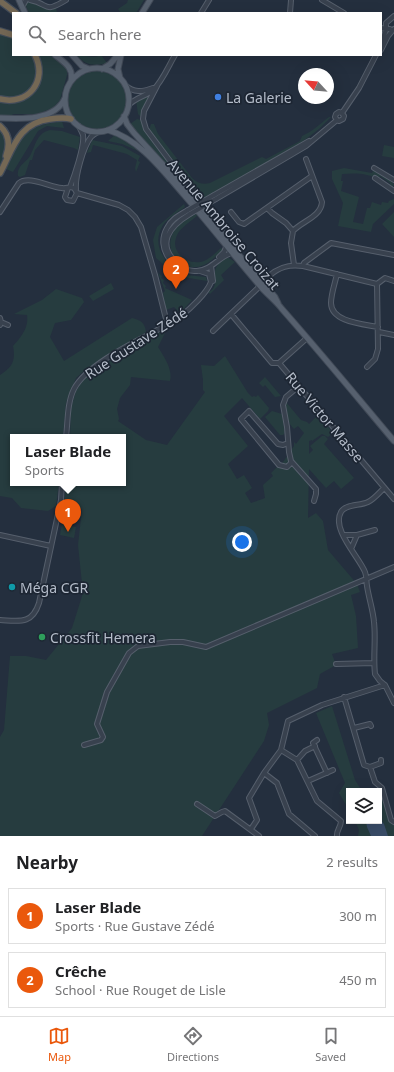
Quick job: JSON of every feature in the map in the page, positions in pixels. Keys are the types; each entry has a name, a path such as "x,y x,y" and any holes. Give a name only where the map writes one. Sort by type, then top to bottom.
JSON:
{"highway":[{"path":"0,1 15,12"},
{"path":"0,30 12,34"},
{"path":"0,100 10,101 21,99 34,88 40,72 35,56"},
{"path":"0,173 19,137 26,128 33,123 46,119 63,117 71,119"},
{"path":"0,126 6,132 8,142 7,154 0,170"}],"main road":[{"path":"19,0 24,12"},
{"path":"142,12 149,0"},
{"path":"0,118 28,118 51,112 59,107 66,95 71,82 72,74 70,68 56,56"},
{"path":"73,56 82,66 90,69"},
{"path":"102,69 110,64 117,56"},
{"path":"66,95 66,105 71,119 79,126 86,130 98,132 114,127 124,116 128,106 128,95 125,85 120,78 118,69 121,56"},
{"path":"71,82 82,72 90,69 102,69 120,78"},
{"path":"124,116 127,124 152,156"},
{"path":"108,130 124,136 152,156"},
{"name":"Avenue Ambroise Croizat","path":"152,156 199,204 224,236 230,248"},
{"name":"Avenue Ambroise Croizat","path":"152,156 394,441"},
{"name":"Avenue Ambroise Croizat","path":"237,255 248,272 275,297 281,307"}],"street":[{"path":"21,7 26,0"},
{"path":"30,0 51,8 66,0"},
{"path":"36,0 44,6"},
{"path":"202,12 210,0"},
{"path":"290,12 291,0"},
{"path":"322,0 342,12"},
{"path":"382,23 392,18"},
{"path":"382,48 388,36 392,18"},
{"path":"382,40 390,28"},
{"path":"174,56 144,111 143,119 146,129 217,219 224,236"},
{"path":"230,248 224,257 208,268 200,271 188,271 177,266 170,260 164,250 163,240 167,226 175,218 189,212 279,157 316,137 337,120 335,115 339,112 342,113 350,102 376,56"},
{"path":"125,85 129,89 137,92 157,86"},
{"path":"128,106 134,99 149,93 157,86"},
{"path":"65,194 74,180 83,141 82,132 79,126"},
{"path":"51,186 62,191 66,198 70,201 74,199 76,179 86,147 90,138 98,132"},
{"path":"294,265 290,243 293,231 318,213 322,206 322,202 306,159"},
{"path":"374,168 394,180"},
{"path":"231,212 239,222 244,224 312,176"},
{"path":"375,178 394,189"},
{"path":"0,212 19,184 22,181 30,180 51,186 64,188 69,187 76,191 119,205 128,210 135,217 141,227 155,274 167,323"},
{"path":"267,208 286,223 293,231"},
{"path":"189,212 171,229 168,237 168,249 175,262 182,266 195,269 208,268 230,248"},
{"path":"303,266 304,263 331,243 394,255"},
{"path":"213,331 261,283 281,267 294,265 303,266 377,284"},
{"path":"200,298 210,290 213,284 213,277 208,268"},
{"path":"200,298 211,282 208,268"},
{"path":"336,274 331,304 334,313 341,318 394,335"},
{"path":"377,284 385,278 394,281"},
{"path":"367,368 377,355 377,284"},
{"name":"Rue Gustave Zédé","path":"66,434 70,401 74,389 82,378 93,368 182,315 200,298"},
{"path":"231,314 272,363 279,363"},
{"path":"0,322 8,325"},
{"name":"Rue Victor Masse","path":"307,338 279,363 394,499"},
{"path":"299,386 286,397 283,405 291,461 316,489 314,501"},
{"path":"288,443 283,445 278,444 250,412 241,419 279,465 287,467 291,461"},
{"path":"0,620 25,620 36,612 61,500 62,486"},
{"path":"384,488 372,500 345,508 341,512 338,519 343,535 368,578 367,585 374,622 375,674 385,685 394,703"},
{"path":"343,535 357,535 375,530"},
{"path":"0,535 51,546"},
{"path":"351,548 357,535"},
{"path":"84,745 101,740 103,736 97,724 107,692 129,653 138,646 183,642 206,646 394,567"},
{"path":"336,664 374,663"},
{"path":"251,829 257,820 249,798 264,773 281,750 288,721 322,705 385,685"},
{"path":"344,697 364,765 370,767 382,763 381,760"},
{"path":"354,728 370,724 371,726"},
{"path":"317,740 313,743 327,773"},
{"path":"297,760 305,751 314,746"},
{"path":"281,750 297,760 317,801 341,821 337,836"},
{"path":"370,767 375,782 382,788 392,820 394,822"},
{"path":"308,781 333,770"},
{"path":"264,773 277,783 289,814 314,836"},
{"path":"197,804 215,816 225,811 259,836"}],"green space":[{"path":"128,0 144,0 137,12 120,12 118,9 127,3"},
{"path":"27,1 31,1 44,8 56,8 57,12 29,12 25,4"},
{"path":"0,33 12,38 12,56 32,56 36,68 34,81 26,92 13,98 0,97"},
{"path":"38,56 51,56 67,69 67,75 60,100 53,108 37,114 14,114 7,117 0,117 0,101 9,104 19,102 32,95 40,83 42,76 41,62"},
{"path":"78,56 102,56 107,63 98,65 90,64 80,59"},
{"path":"97,71 113,76 121,84 126,100 121,116 113,124 97,129 81,124 73,116 68,100 73,84 81,76"},
{"path":"145,96 149,98 143,109 142,118 138,114 136,100"},
{"path":"331,117 319,129 302,142 204,198 149,130 151,124 154,124 158,134 192,178 205,184 210,183 262,157 266,159 300,141 302,136 313,130"},
{"path":"137,119 141,120 146,133 170,164 168,166 139,136 130,124"},
{"path":"62,121 64,128 47,126 38,131 13,172 6,169 20,141 29,131 40,126"},
{"path":"0,129 5,138 6,147 0,166"},
{"path":"46,131 62,131 80,137 78,150 44,140 35,150 25,175 20,177 18,176 20,166 29,157 40,136"},
{"path":"116,134 143,153 122,144 108,141"},
{"path":"92,140 122,146 140,156 138,161 140,162 136,172 135,168 137,160 127,154 93,145 91,152 87,153"},
{"path":"384,145 394,147 394,158 382,156"},
{"path":"344,168 372,173 374,169 394,185 392,187 390,186 390,183 380,176 378,179 361,174 342,174 341,181 343,181 341,191 359,197 353,222 363,224 367,208 370,208 372,202 381,205 382,202 388,203 394,199 394,204 373,224 371,232 338,226 343,203 332,179 332,171"},
{"path":"184,204 185,207 163,225 158,239 159,245 164,257 177,274 206,277 207,281 177,276 156,258 153,240 157,227"},
{"path":"394,212 394,237 382,224"},
{"path":"196,214 197,216 177,235 175,243 178,253 185,259 200,262 209,258 221,248 223,250 207,264 195,267 180,263 175,258 170,244 176,228 185,220"},
{"path":"226,257 235,262 221,275 224,280 210,294 208,292 212,290 215,284 215,269"},
{"path":"158,273 164,280 163,283 166,286 165,288 192,300 180,313 174,307 166,310 163,293 165,291"},
{"path":"111,283 114,289 93,301 89,296"},
{"path":"56,289 82,298 84,302 71,320 55,323 50,337 64,361 132,318 142,322 145,326 146,332 85,370 76,378 66,403 63,434 10,434 10,486 59,486 56,506 48,511 21,508 12,498 0,496 0,375 8,369 12,363 14,356 13,346 21,336 27,324 27,315 14,314 42,300"},
{"path":"166,331 158,347 169,368 171,377 170,381 131,377 130,385 120,398 117,409 118,421 146,440 167,445 205,392 203,390 201,365 214,366 225,356 248,393 252,397 256,397 258,395 269,408 260,419 242,398 224,416 248,446 228,464 237,479 244,475 252,488 245,493 251,503 265,498 263,485 273,476 271,473 277,467 279,468 294,446 294,442 296,444 304,433 298,426 294,429 288,420 285,406 286,402 301,420 309,424 316,417 314,414 317,413 333,433 328,437 322,434 312,441 309,441 309,454 313,450 310,446 322,436 325,436 328,439 324,444 354,478 341,489 334,481 326,488 309,469 308,518 316,513 323,521 328,550 357,584 360,592 351,595 356,616 358,648 332,654 336,665 320,674 317,688 267,713 269,725 264,741 202,836 0,836 0,737 4,730 10,656 26,656 46,660 72,628 83,593 78,545 82,509 64,504 66,486 126,486 126,434 70,434 71,408 76,391 85,377 151,335"},
{"path":"265,377 281,396 275,397 265,385 263,387 259,383"},
{"path":"272,411 282,414 285,433 283,435 280,435 265,417"},
{"path":"62,524 76,527 74,538 60,535"},
{"path":"332,706 355,780 360,788 346,788 346,805 339,793 345,783 316,713"},
{"path":"382,799 394,824 394,836 358,836 359,830 356,824 382,824"}],"water":[{"path":"382,822 388,836 371,836 366,824 382,824"}],"place":[{"name":"La Galerie","path":"218,97"},
{"name":"Crêche","path":"176,289"},
{"name":"Laser Blade","path":"68,532"},
{"name":"Méga CGR","path":"12,587"},
{"name":"Crossfit Hemera","path":"42,637"}]}
